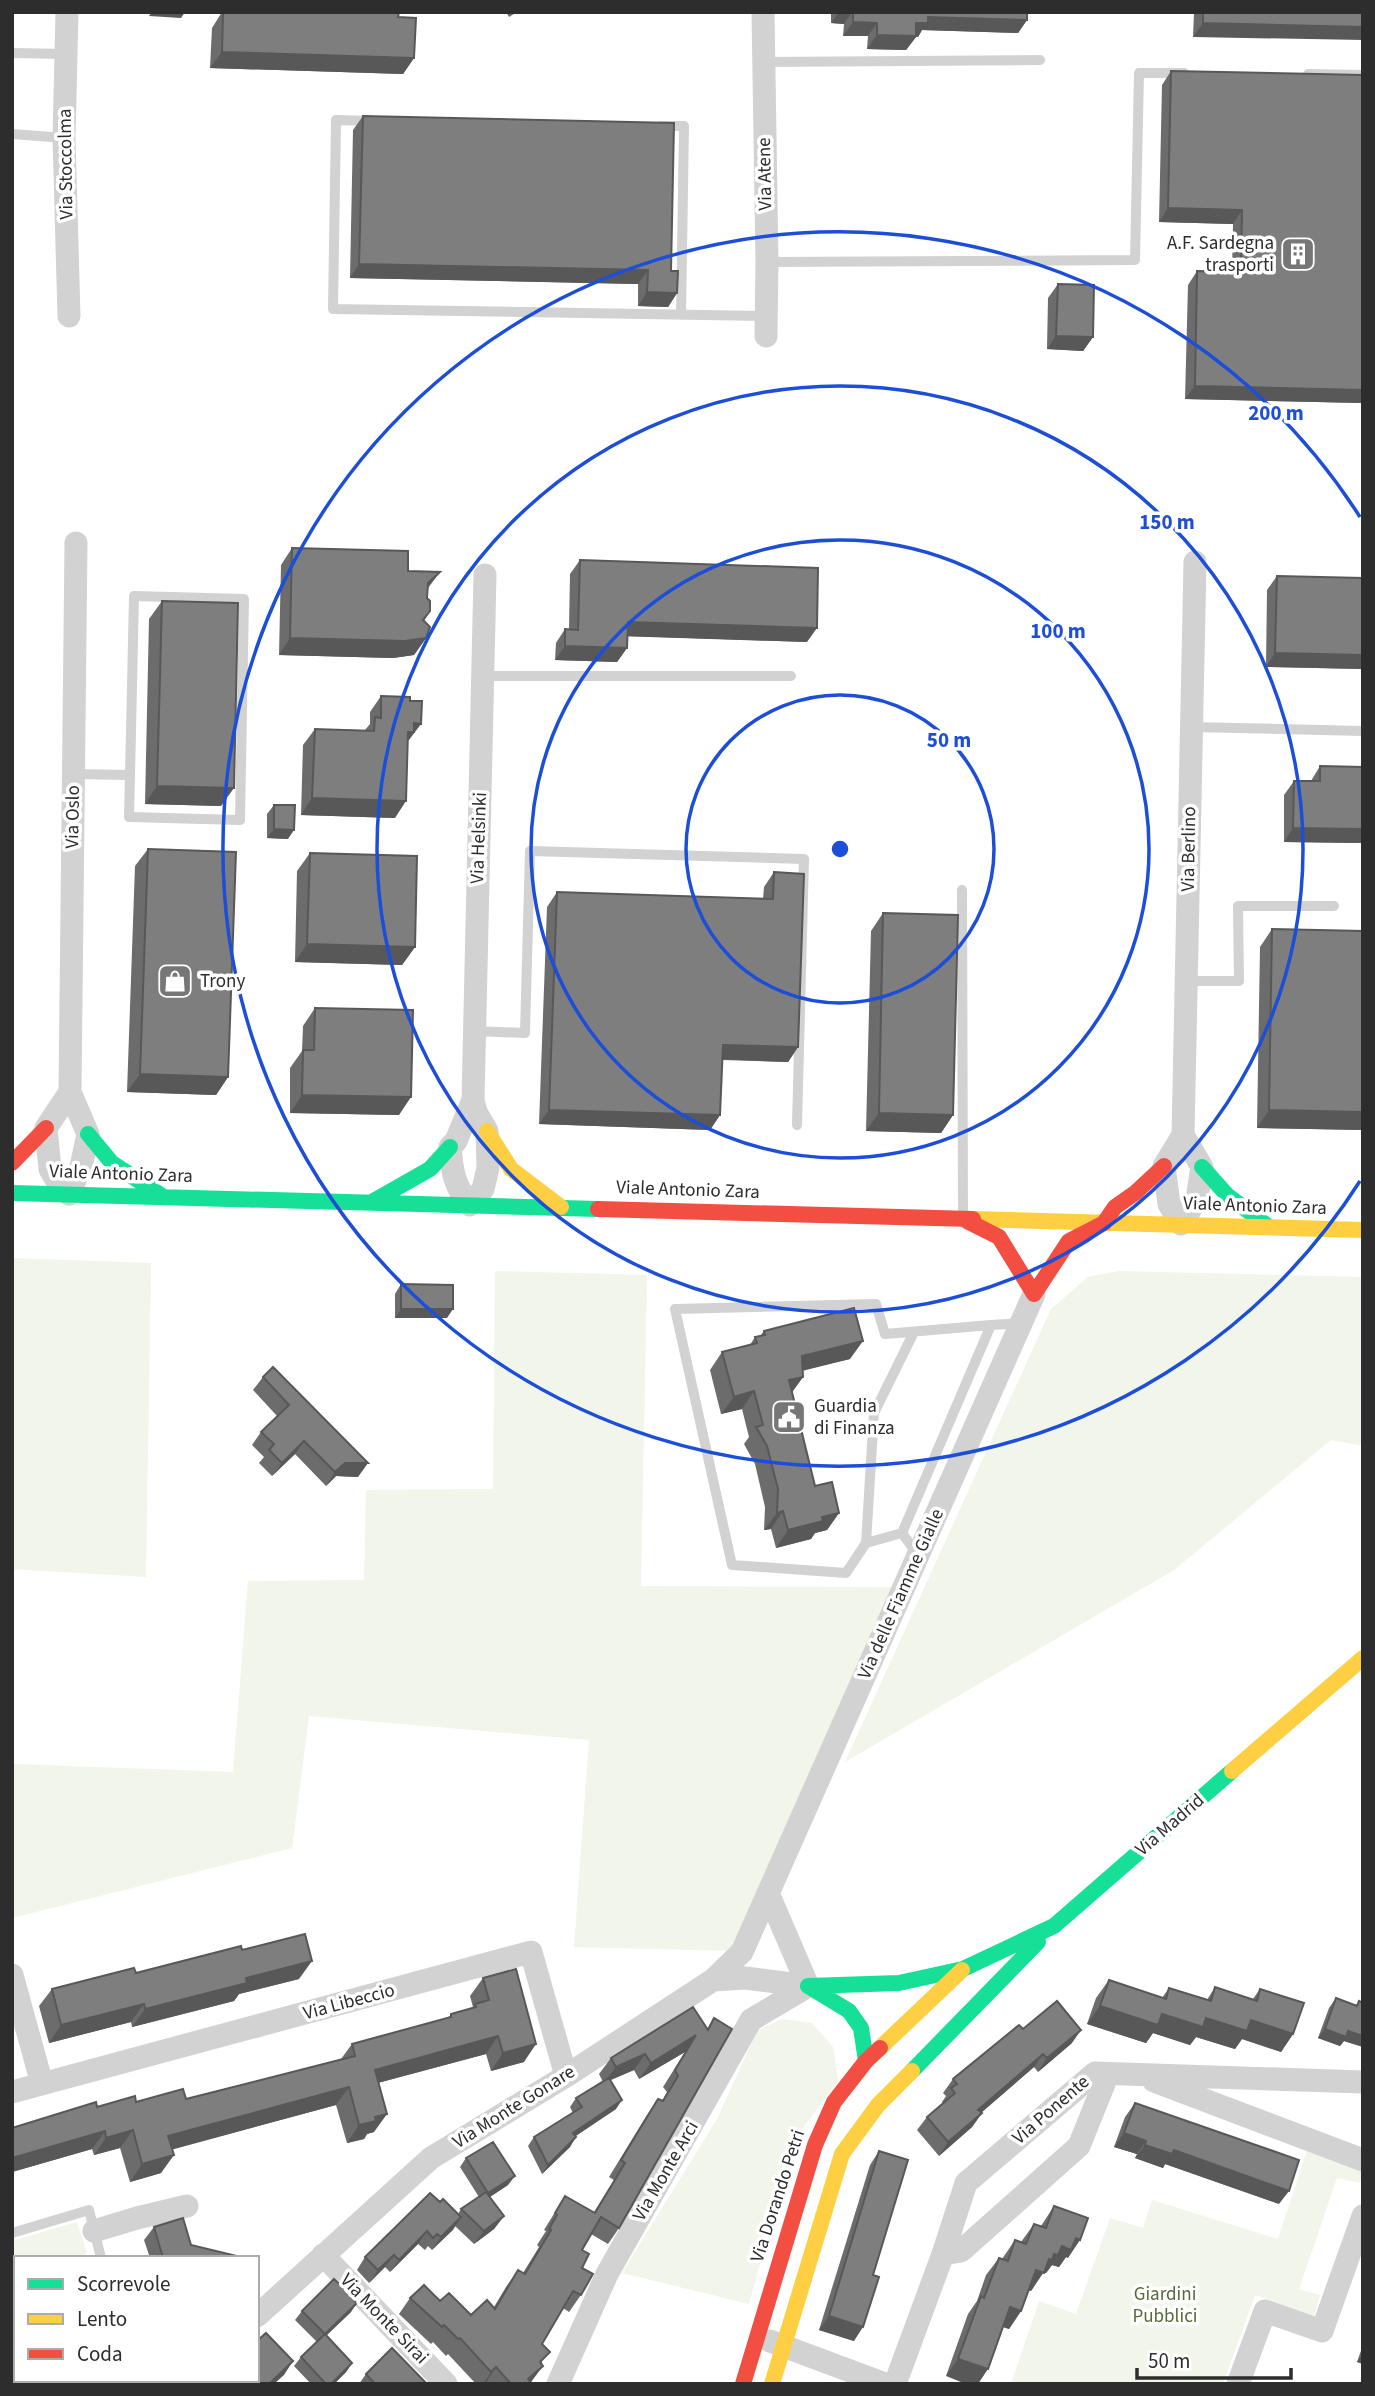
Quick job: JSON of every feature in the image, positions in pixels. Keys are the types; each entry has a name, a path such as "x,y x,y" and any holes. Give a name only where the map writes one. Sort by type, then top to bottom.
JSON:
{"street":[{"name":"Via Stoccolma","path":"67,12 64,138 69,316"},
{"name":"Via Atene","path":"763,12 766,326"},
{"name":"Via Oslo","path":"76,543 70,1091 88,1134"},
{"name":"Via Berlino","path":"1183,1135 1195,562"},
{"name":"Via Helsinki","path":"470,1205 483,1189 488,1168 486,1131 473,1100 485,575"},
{"path":"12,1163 46,1128 70,1091"},
{"name":"Via Helsinki","path":"450,1147 456,1140 473,1100"},
{"path":"46,1128 50,1170 69,1194 81,1167 88,1134"},
{"path":"486,1131 511,1169 561,1208"},
{"path":"88,1134 100,1153 117,1169 163,1196"},
{"path":"963,1219 999,1237 1034,1294 1069,1241 1104,1223 1115,1207 1164,1166 1183,1135 1202,1167 1227,1195 1269,1227"},
{"path":"371,1202 430,1169 450,1147"},
{"path":"450,1147 458,1191 470,1205"},
{"path":"1164,1166 1169,1203 1181,1224 1197,1199 1202,1167"},
{"name":"Viale Antonio Zara","path":"12,1193 1363,1230"},
{"name":"Via delle Fiamme Gialle","path":"713,1980 742,1952 1034,1294"},
{"name":"Via Madrid","path":"963,1969 1054,1926 1363,1658"},
{"path":"768,1893 808,1986 849,2011 861,2028 866,2061"},
{"name":"Via Dorando Petri","path":"842,2154 878,2105 1054,1926"},
{"name":"Via Libeccio","path":"12,2092 531,1952 566,2076"},
{"path":"808,1986 900,1983 963,1969"},
{"name":"Via Dorando Petri","path":"902,2042 963,1969"},
{"path":"12,1975 43,2084"},
{"path":"713,1980 745,1978 854,1992 870,2001"},
{"name":"Via Dorando Petri","path":"743,2384 815,2145 834,2102 866,2061 902,2042 1002,1979"},
{"name":"Via Monte Gonare","path":"259,2314 431,2158 566,2076 713,1980"},
{"path":"808,1986 852,2002 902,2042"},
{"name":"Via Monte Arci","path":"558,2384 607,2274 751,2020 808,1986"},
{"path":"885,2022 902,2042"},
{"path":"891,2061 902,2042"},
{"name":"Via Ponente","path":"895,2384 966,2183 1095,2073 1363,2082"},
{"path":"943,2254 961,2251 1079,2146 1108,2074"},
{"path":"1138,2075 1363,2160"},
{"name":"Via Dorando Petri","path":"772,2384 851,2119 876,2084"},
{"path":"94,2231 187,2206"},
{"path":"1238,2384 1265,2311 1322,2331 1363,2216"},
{"name":"Via Monte Sirai","path":"323,2255 446,2384"},
{"path":"756,2336 885,2384"}],"lane":[{"path":"12,52 66,54"},
{"path":"762,62 1040,60"},
{"path":"767,262 1135,260 1139,73 1195,73"},
{"path":"1293,74 1363,75"},
{"path":"377,121 335,120 333,309 681,314 766,326"},
{"path":"642,126 684,126 681,314"},
{"path":"12,134 64,138"},
{"path":"134,596 244,599 240,820 129,817 130,775 134,596"},
{"path":"484,676 791,676"},
{"path":"1192,727 1363,731"},
{"path":"74,774 130,775"},
{"path":"474,1031 525,1033 530,851 804,859 797,1125"},
{"path":"962,890 963,1219"},
{"path":"1186,981 1239,981 1238,906 1334,906"},
{"path":"914,1332 874,1413 866,1543 846,1573 732,1565 675,1310 876,1304 885,1335 914,1332 990,1325 1021,1323"},
{"path":"902,1533 990,1325"},
{"path":"902,1533 918,1555"},
{"path":"866,1543 902,1533"},
{"path":"12,2233 89,2210 100,2256"}],"green space":[{"path":"12,1258 151,1263 146,1577 12,1569"},
{"path":"495,1271 647,1275 641,1586 892,1587 734,1951 574,1947 589,1740 309,1716 292,1848 12,1918 12,1764 233,1772 248,1581 364,1580 366,1490 493,1489"},
{"path":"1118,1271 1363,1277 1363,1446 1331,1440 1174,1570 845,1762 1051,1309 1088,1277"},
{"path":"782,2019 812,2023 833,2047 838,2081 793,2141 749,2304 622,2273 717,2119 757,2031"},
{"name":"Giardini Pubblici","path":"1307,2150 1363,2166 1360,2183 1337,2178 1299,2289 1320,2295 1314,2316 1255,2295 1223,2384 1011,2384 1039,2301 1076,2314 1110,2218 1143,2228 1152,2200 1278,2239"},
{"path":"77,2222 87,2253 79,2256 14,2256 12,2374 12,2241"}],"building":[{"path":"223,12 399,12 398,17 416,18 414,58 222,52"},
{"path":"853,12 1027,12 1027,20 928,17 928,23 916,23 916,36 877,35 877,23 853,22"},
{"path":"1203,12 1363,12 1363,27 1203,23"},
{"name":"A.F. Sardegna trasporti","path":"1171,71 1363,75 1363,390 1195,386 1197,271 1241,272 1242,210 1168,208"},
{"path":"363,116 674,123 671,271 678,271 677,293 647,292 648,270 359,264"},
{"path":"1058,284 1094,285 1093,337 1056,336"},
{"path":"292,548 408,551 408,571 440,572 428,583 430,611 423,620 430,627 426,638 405,641 290,638"},
{"path":"580,560 818,568 817,628 628,622 627,648 565,646 565,629 578,630"},
{"path":"1277,576 1363,578 1363,655 1275,653"},
{"path":"162,601 238,603 234,788 157,786"},
{"path":"381,696 410,697 410,701 422,701 421,724 414,723 414,732 408,732 406,801 312,798 315,729 374,731 375,717 381,718"},
{"path":"1320,766 1363,767 1363,829 1293,828 1294,781 1320,781"},
{"path":"274,805 295,805 294,830 274,829"},
{"name":"Trony","path":"148,849 236,852 228,1077 140,1074"},
{"path":"310,853 417,856 415,947 307,944"},
{"path":"774,872 804,874 798,1047 723,1045 720,1115 549,1110 557,892 773,899"},
{"path":"883,913 958,915 953,1115 879,1113"},
{"path":"1272,929 1363,931 1363,1112 1269,1110"},
{"path":"315,1008 413,1010 411,1097 302,1095 303,1050 314,1050"},
{"path":"401,1284 453,1285 453,1309 401,1309"},
{"name":"Guardia di Finanza","path":"854,1308 863,1341 802,1356 803,1377 789,1380 815,1486 832,1482 839,1513 822,1517 823,1521 788,1530 783,1511 777,1513 778,1489 767,1446 756,1427 763,1425 754,1391 734,1397 722,1352 757,1343 755,1337 765,1335 764,1331"},
{"path":"273,1367 368,1463 345,1463 335,1472 304,1441 282,1463 269,1450 274,1444 261,1432 289,1405 263,1377"},
{"path":"305,1934 312,1961 246,1978 247,1983 145,2009 144,2004 61,2025 52,1989 134,1968 136,1973 241,1946 242,1950"},
{"path":"516,1969 536,2044 503,2053 498,2036 375,2070 387,2114 375,2117 376,2121 359,2125 349,2087 168,2136 174,2155 142,2164 133,2130 106,2138 105,2131 12,2158 12,2128 96,2102 97,2107 135,2096 136,2102 183,2089 186,2099 355,2056 352,2044 451,2017 451,2014 489,2000 483,1978"},
{"path":"1109,1980 1166,1999 1169,1988 1211,2001 1215,1987 1257,2001 1260,1989 1304,2003 1293,2034 1251,2020 1247,2031 1206,2018 1203,2027 1162,2014 1158,2025 1100,2006"},
{"path":"1336,1998 1357,2006 1359,2001 1363,2003 1363,2036 1348,2031 1346,2037 1325,2029"},
{"path":"1057,2001 1081,2030 1047,2058 1043,2054 978,2110 982,2113 948,2142 927,2117 955,2093 951,2088 957,2084 953,2079 1019,2025 1023,2029"},
{"path":"693,2007 708,2030 714,2018 732,2029 619,2228 601,2217 582,2250 589,2254 582,2268 593,2274 581,2295 573,2291 542,2344 550,2352 540,2362 543,2366 528,2379 532,2384 511,2384 496,2367 491,2372 460,2338 444,2325 442,2327 410,2298 424,2285 440,2301 449,2293 471,2315 487,2300 495,2309 518,2270 525,2274 551,2230 549,2229 557,2215 555,2213 565,2196 595,2213 625,2163 621,2160 658,2099 663,2101 678,2076 675,2070 696,2035 651,2063 645,2054 616,2067 611,2058"},
{"path":"609,2078 622,2100 573,2133 576,2137 548,2165 534,2137 582,2107 576,2098"},
{"path":"1135,2103 1299,2160 1289,2191 1174,2150 1172,2154 1145,2145 1146,2141 1124,2133"},
{"path":"493,2142 515,2176 488,2193 466,2158"},
{"path":"879,2151 908,2160 873,2275 879,2277 863,2327 829,2316"},
{"path":"486,2192 504,2216 484,2231 461,2209"},
{"path":"430,2193 440,2202 443,2199 461,2217 441,2237 437,2234 433,2238 427,2231 399,2260 394,2255 378,2270 365,2257"},
{"path":"1054,2206 1088,2218 1080,2240 1076,2238 1071,2250 1062,2246 1058,2255 1054,2254 1052,2260 1049,2259 1044,2273 1036,2270 1021,2311 1010,2307 988,2369 958,2359 981,2296 984,2298 999,2258 1008,2261 1015,2240 1026,2244 1034,2224 1046,2228"},
{"path":"183,2218 191,2245 237,2256 162,2256 154,2227"},
{"path":"334,2279 339,2284 343,2281 355,2293 351,2297 357,2303 325,2334 302,2311"},
{"path":"266,2333 293,2361 269,2384 211,2384 259,2382 259,2339"},
{"path":"325,2334 352,2363 331,2384 326,2384 301,2357"},
{"path":"392,2348 427,2384 375,2384 366,2374"},
{"path":"14,2380 45,2384 13,2384"}],"traffic: fast":[{"path":"88,1134 112,1163 162,1196"},
{"path":"372,1202 430,1169 450,1147"},
{"path":"1202,1167 1227,1195 1269,1227"},
{"path":"12,1193 598,1209"},
{"path":"808,1986 899,1983 963,1969 1054,1926 1232,1771"},
{"path":"912,2071 1038,1942"},
{"path":"808,1986 849,2011 861,2028 866,2061"}],"traffic: slow":[{"path":"487,1131 511,1169 561,1207"},
{"path":"973,1219 1363,1230"},
{"path":"1232,1771 1363,1658"},
{"path":"880,2048 962,1970"},
{"path":"772,2384 842,2154 878,2105 912,2071"}],"traffic: jam":[{"path":"12,1163 46,1128"},
{"path":"967,1221 999,1237 1034,1294 1069,1241 1104,1223 1115,1207 1164,1166"},
{"path":"598,1209 973,1219"},
{"path":"743,2384 815,2145 834,2102 866,2061 880,2048"}],"place":[{"name":"A.F. Sardegna trasporti","path":"1298,254"},
{"name":"Trony","path":"175,981"},
{"name":"Guardia di Finanza","path":"789,1417"}]}
